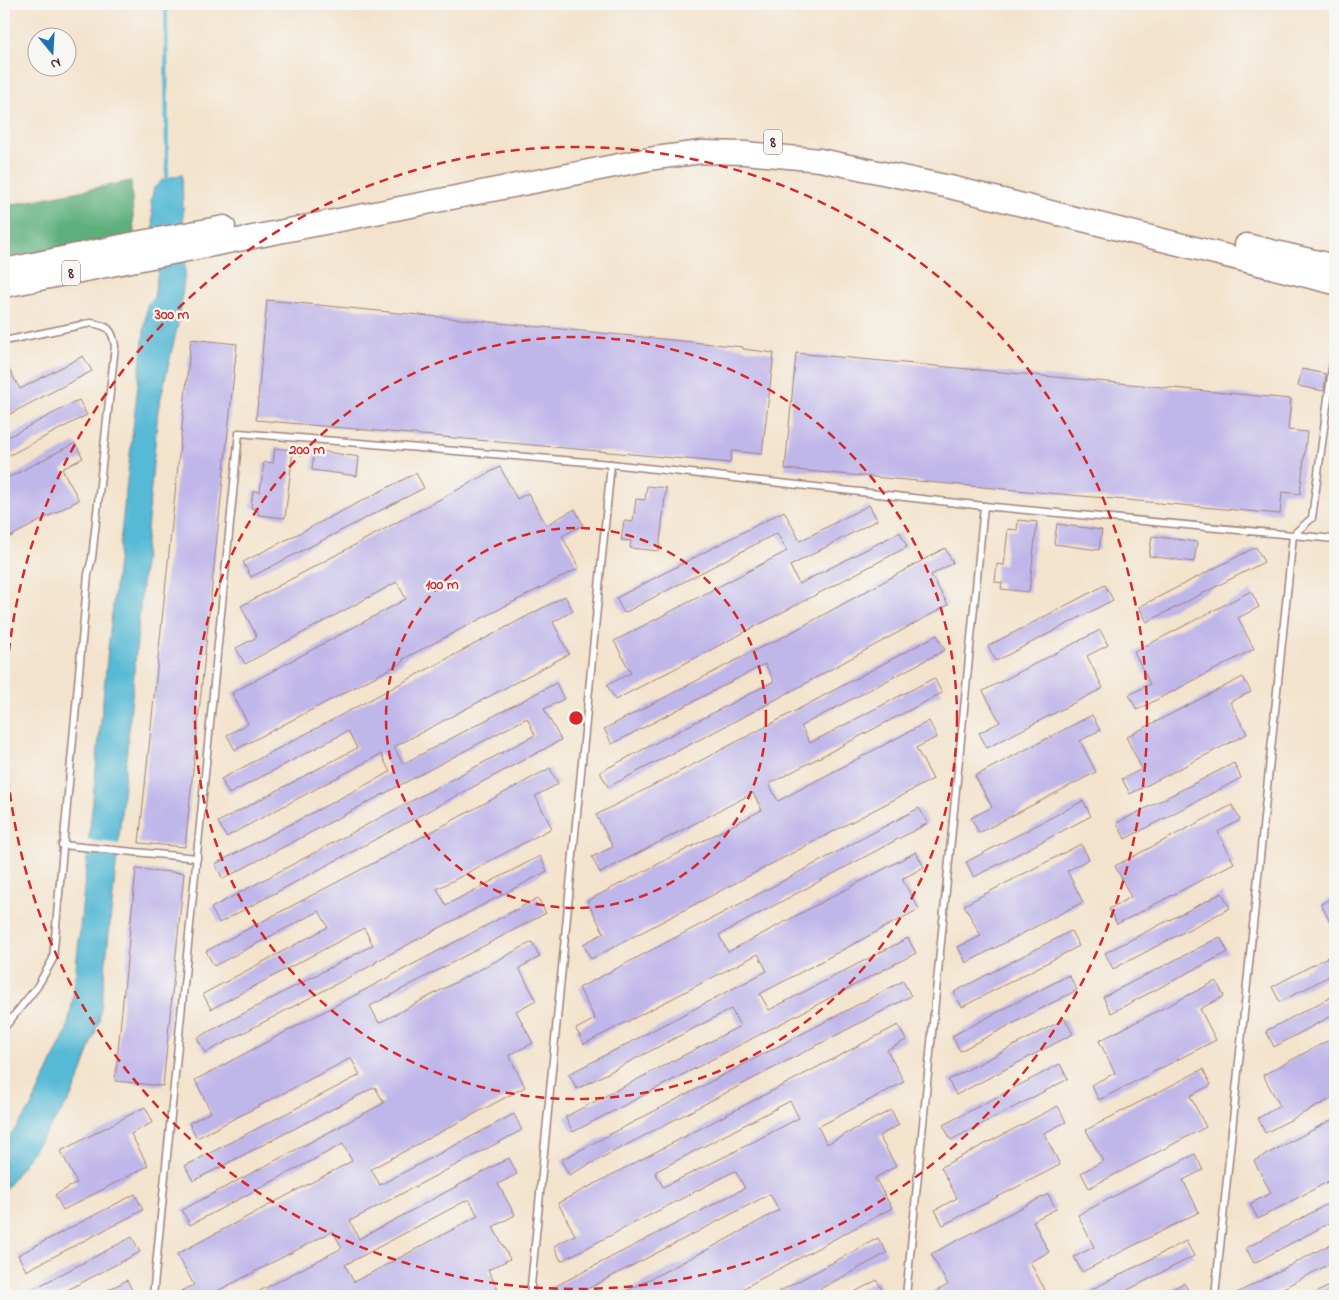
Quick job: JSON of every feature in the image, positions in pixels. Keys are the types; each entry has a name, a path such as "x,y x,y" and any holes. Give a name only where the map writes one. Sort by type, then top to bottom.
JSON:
{"highway":[{"name":"8","path":"207,238 629,148 699,140 786,142 848,150 1335,266"},
{"name":"8","path":"4,270 137,251 656,158 702,152 745,153 820,160 950,187 1335,283"},
{"name":"8","path":"4,286 137,251"}],"lane":[{"path":"4,341 91,323 103,325 110,329 115,346 92,558 88,574 53,959 37,987 4,1028"},
{"path":"1215,1296 1293,535 1312,518 1335,346"},
{"path":"153,1296 238,433 611,464 984,506 1335,539"},
{"path":"530,1296 611,464"},
{"path":"906,1296 984,506"},
{"path":"62,845 196,858"}],"green space":[{"path":"131,181 134,234 4,258 4,206"}],"water":[{"path":"182,174 185,273 178,324 158,410 119,838 99,1021 80,1077 69,1101 4,1191 4,1144 30,1109 67,1030 73,998 108,649 147,305 154,298 158,270 151,200 154,188 162,180"}],"pier":[{"path":"86,840 121,844 119,857 85,853"}],"building":[{"path":"267,300 743,347 743,349 774,353 762,454 732,451 730,463 256,420"},
{"path":"191,339 237,344 185,847 139,843"},
{"path":"796,353 1291,399 1288,430 1307,432 1300,494 1282,492 1280,514 785,469"},
{"path":"83,356 92,371 4,417 4,360 20,389"},
{"path":"1302,369 1326,374 1324,391 1298,386"},
{"path":"79,400 87,415 4,458 4,439"},
{"path":"75,443 83,458 62,469 79,500 4,540 4,480"},
{"path":"275,448 293,450 285,518 258,515 258,509 251,508 253,491 260,492 264,462 273,463"},
{"path":"314,450 359,457 357,476 312,470"},
{"path":"500,467 517,499 528,493 546,525 575,509 583,525 562,536 579,568 403,659 403,662 235,750 227,735 248,724 232,693 406,599 397,582 245,664 236,648 257,637 241,606"},
{"path":"416,473 424,488 251,577 243,562"},
{"path":"647,486 666,488 659,551 630,548 631,541 621,540 624,521 633,522 636,499 645,500"},
{"path":"869,505 877,520 790,566 799,584 900,532 907,547 615,700 607,685 631,673 614,641 787,551 777,533 624,613 616,598 784,511 800,541"},
{"path":"1018,520 1037,522 1029,592 1001,589 1002,583 995,582 997,564 1004,565 1008,529 1017,530"},
{"path":"1057,524 1102,530 1099,550 1054,544"},
{"path":"1152,536 1197,542 1194,562 1149,556"},
{"path":"1256,547 1264,562 1147,622 1139,607"},
{"path":"945,548 953,563 931,575 948,605 764,706 608,787 600,772 774,681 765,664 612,744 604,729 772,643"},
{"path":"1105,585 1113,600 996,661 988,646"},
{"path":"1251,591 1259,607 1238,618 1254,649 1137,710 1129,695 1150,684 1134,652"},
{"path":"565,596 573,611 553,622 569,654 394,747 403,764 556,683 564,699 544,709 561,740 219,923 211,908 535,735 527,718 223,879 215,864 390,772 381,754 226,837 218,822 357,748 348,731 229,794 221,779"},
{"path":"1100,630 1108,645 1087,656 1103,688 987,748 979,733 1000,722 983,691"},
{"path":"937,635 945,650 801,726 810,743 934,678 942,693 769,784 778,801 929,721 937,737 916,748 933,779 591,959 583,944 604,933 587,901 762,810 753,793 600,873 592,857 613,847 596,815"},
{"path":"1243,677 1251,692 1230,702 1247,734 1130,794 1122,779 1142,769 1126,737"},
{"path":"1092,715 1100,730 1080,741 1096,772 979,833 971,818 992,807 975,776"},
{"path":"1234,763 1241,778 1125,839 1117,823"},
{"path":"550,768 558,784 535,796 552,828 437,889 446,905 540,856 547,871 205,1053 197,1038 373,945 364,928 211,1009 203,994 328,927 319,911 214,966 206,951"},
{"path":"1083,801 1091,816 974,877 966,862"},
{"path":"1232,805 1240,820 1218,832 1234,863 1117,924 1109,909 1131,897 1115,866"},
{"path":"919,808 928,823 719,935 728,952 916,852 924,867 902,879 919,909 760,994 769,1010 908,938 916,953 573,1132 565,1117 740,1026 731,1009 577,1089 569,1074 767,971 758,954 584,1044 576,1029 595,1019 579,988"},
{"path":"1081,844 1089,859 1067,871 1083,902 966,963 958,947 981,936 964,905"},
{"path":"136,869 184,873 163,1086 115,1081"},
{"path":"1222,893 1230,908 1113,969 1105,953"},
{"path":"1335,896 1335,932 1321,904"},
{"path":"538,898 546,913 370,1006 379,1023 532,942 540,957 519,968 536,1000 516,1011 533,1043 509,1055 525,1087 371,1169 380,1185 514,1114 522,1130 350,1221 359,1239 509,1158 517,1174 498,1184 515,1215 493,1227 510,1259 488,1270 501,1296 250,1296 342,1248 333,1231 208,1296 171,1296 194,1285 177,1254 352,1161 343,1144 190,1225 182,1210 384,1103 375,1087 193,1181 185,1166 360,1075 351,1058 197,1138 189,1123 211,1112 195,1080","holes":["469,1199 478,1216 354,1282 345,1265"]},
{"path":"1071,931 1079,946 962,1007 954,992"},
{"path":"1220,937 1228,952 1111,1013 1103,997"},
{"path":"1335,953 1335,973 1280,1002 1272,987"},
{"path":"1069,975 1077,990 960,1051 952,1036"},
{"path":"903,981 911,996 569,1175 561,1160"},
{"path":"1216,981 1224,996 1200,1009 1216,1040 1099,1100 1091,1085 1115,1073 1099,1041"},
{"path":"1335,995 1335,1014 1274,1047 1266,1031"},
{"path":"1065,1019 1073,1034 956,1095 948,1080"},
{"path":"898,1025 906,1040 887,1050 904,1082 818,1127 827,1144 891,1110 899,1125 879,1136 896,1166 875,1178 892,1208 729,1296 617,1296 779,1210 770,1194 574,1296 554,1296 550,1289 745,1188 735,1171 561,1261 554,1246 575,1235 558,1203","holes":["790,1101 799,1118 663,1187 655,1172"]},
{"path":"1335,1037 1335,1097 1265,1133 1258,1118 1280,1106 1263,1075"},
{"path":"1060,1064 1068,1079 951,1140 943,1125"},
{"path":"1203,1069 1211,1085 1190,1096 1206,1127 1089,1188 1081,1173 1103,1161 1086,1130"},
{"path":"1058,1106 1066,1122 1044,1133 1060,1165 943,1225 935,1210 957,1198 941,1167"},
{"path":"145,1107 153,1122 131,1134 148,1166 63,1210 55,1195 77,1183 61,1151"},
{"path":"1335,1118 1335,1178 1258,1219 1250,1204 1271,1193 1254,1161"},
{"path":"1195,1154 1203,1170 1183,1180 1199,1212 1082,1272 1074,1257 1094,1247 1078,1215"},
{"path":"135,1194 143,1210 26,1271 18,1255"},
{"path":"1048,1194 1056,1209 1033,1221 1049,1252 1030,1262 1048,1296 926,1296 948,1285 931,1254"},
{"path":"1335,1200 1335,1220 1254,1263 1246,1248"},
{"path":"132,1237 140,1252 56,1296 20,1296"},
{"path":"878,1238 887,1253 807,1296 771,1296"},
{"path":"1186,1241 1194,1256 1116,1296 1079,1296"},
{"path":"1335,1242 1335,1261 1268,1296 1231,1296"},
{"path":"127,1280 135,1296 97,1296"},
{"path":"877,1280 885,1296 847,1296"},
{"path":"1184,1283 1191,1296 1159,1296"},
{"path":"1335,1283 1335,1296 1310,1296"}],"waterway":[{"path":"166,4 167,182"}]}
